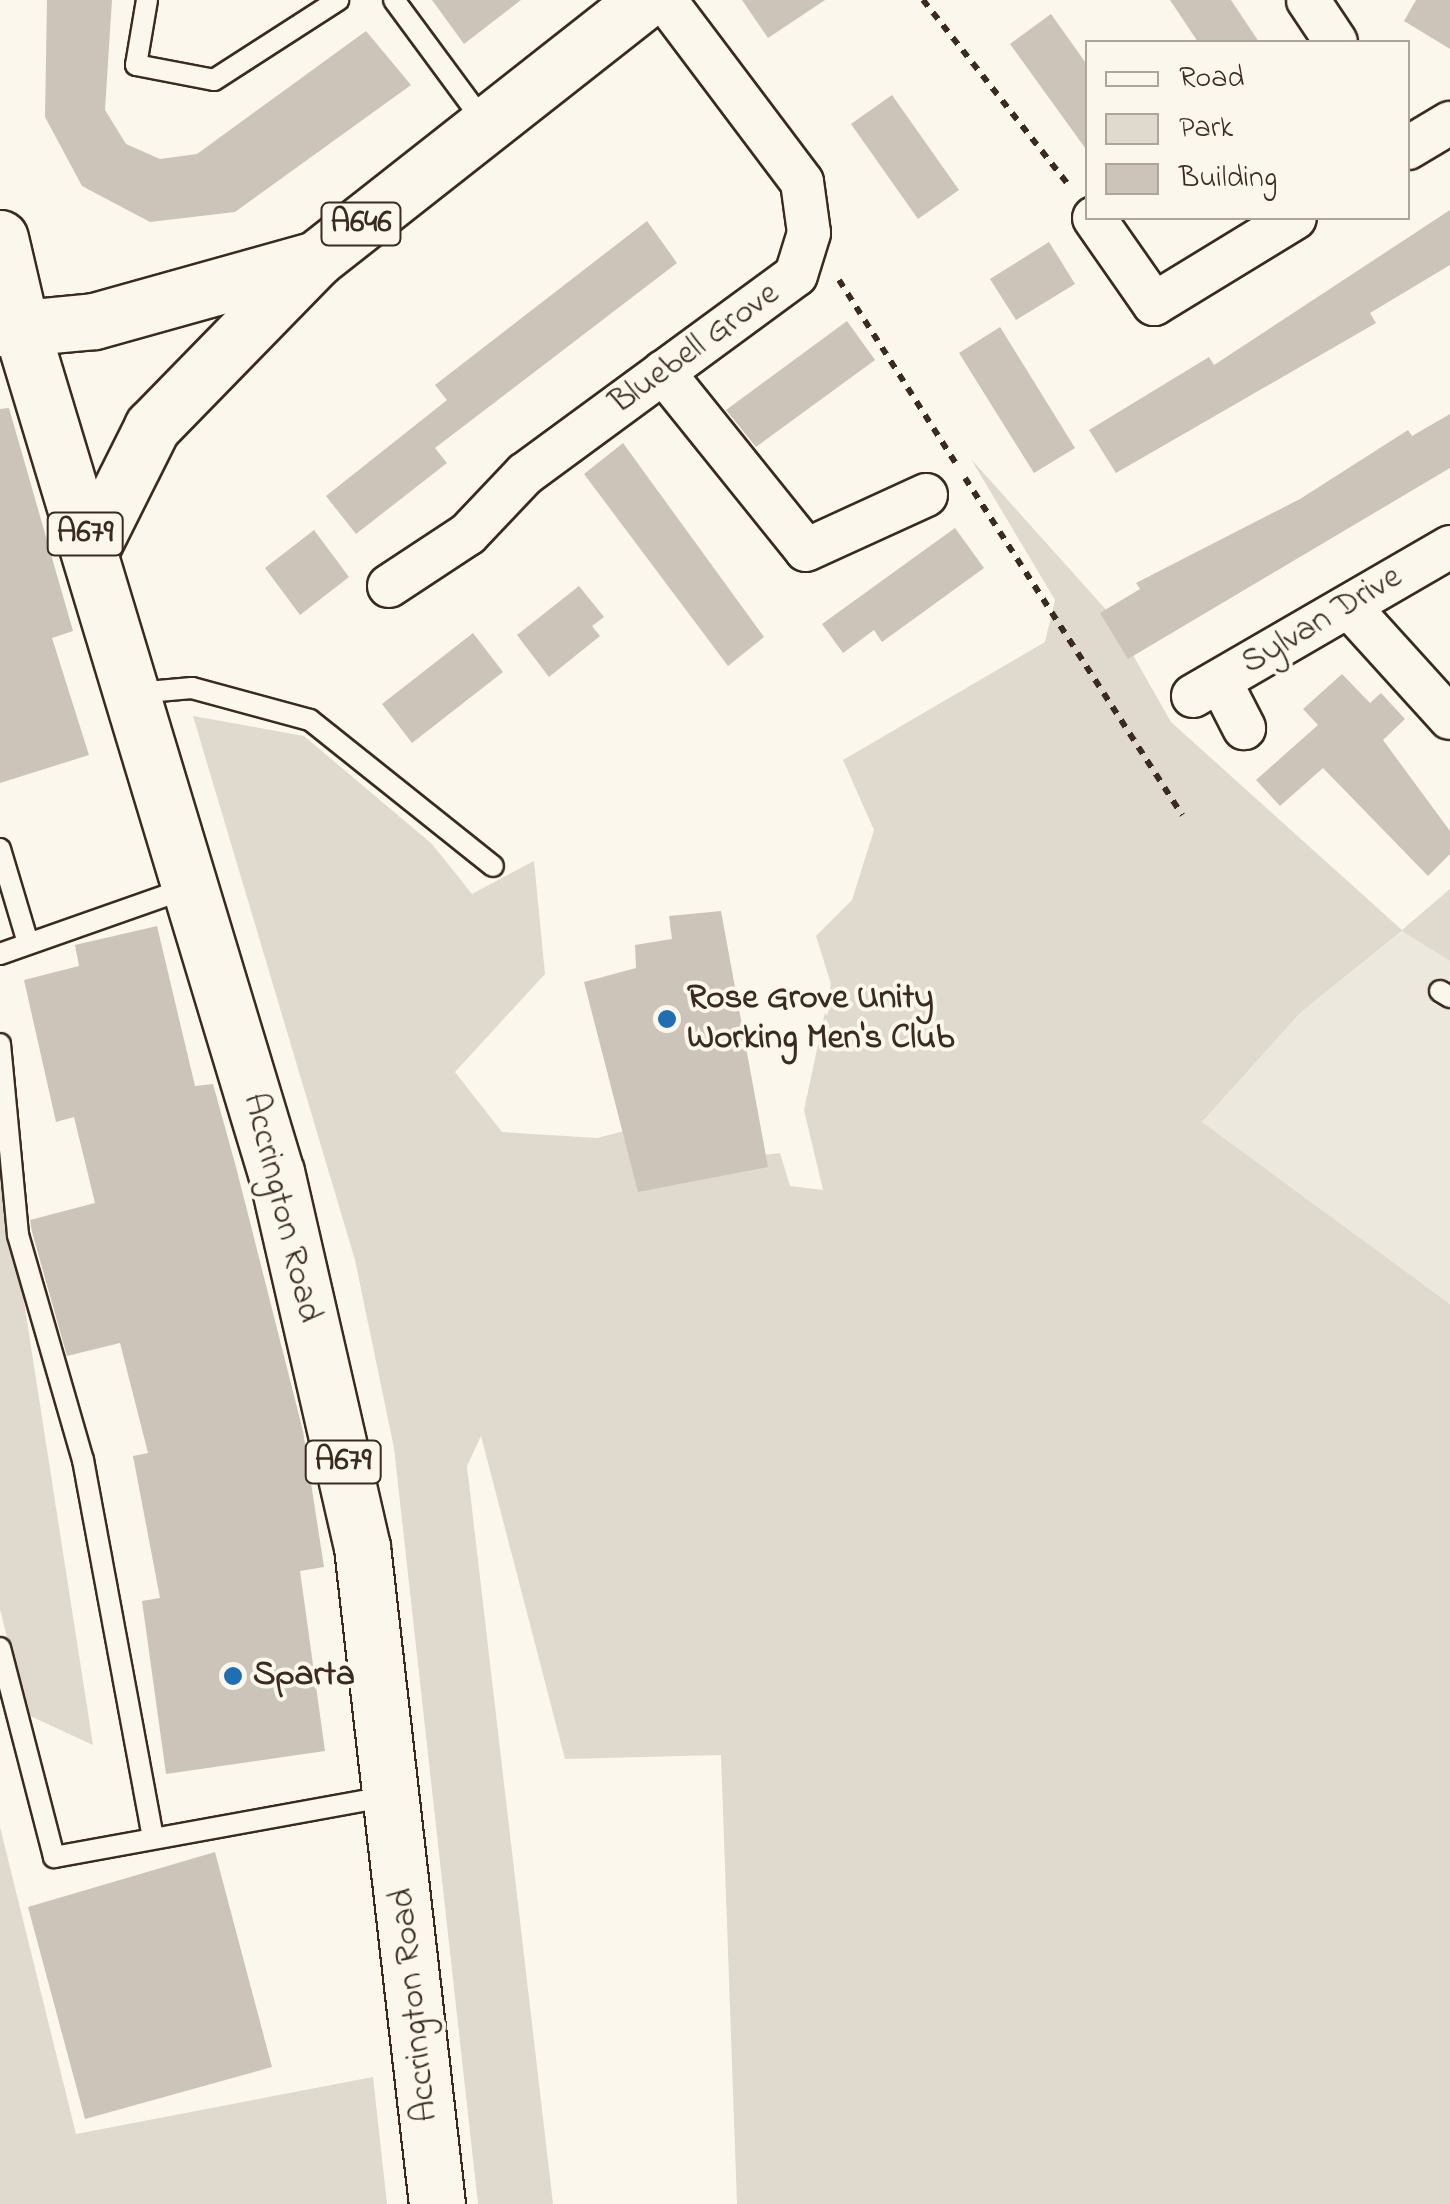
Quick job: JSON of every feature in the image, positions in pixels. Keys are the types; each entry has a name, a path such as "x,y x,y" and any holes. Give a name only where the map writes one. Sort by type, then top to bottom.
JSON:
{"main road":[{"name":"A646","path":"10,328 94,320 316,259 644,0"},
{"name":"Accrington Road","path":"0,238 10,328 90,551 136,694 276,1173 362,1546 438,2204"},
{"path":"90,551 152,427 316,259"}],"street":[{"name":"Bluebell Grove","path":"389,586 468,534 525,474 796,275 808,233 802,182 665,0"},
{"path":"1308,0 1335,40"},
{"path":"1410,147 1450,123"},
{"path":"1095,220 1154,304 1292,220"},
{"path":"663,372 806,550 926,496"},
{"name":"Sylvan Drive","path":"1244,728 1207,689 1450,547"},
{"path":"1351,608 1450,718"}],"lane":[{"path":"146,0 136,65 214,80 338,0"},
{"path":"394,0 487,126"},
{"path":"136,694 192,688 310,720 493,866"},
{"path":"0,849 28,944"},
{"path":"0,954 192,886"},
{"path":"0,1044 18,1235 83,1460 153,1838"},
{"path":"0,1648 54,1857 391,1796"}],"path":[{"path":"924,0 1085,206"},
{"path":"808,233 1182,815"}],"shaded area":[{"path":"1403,931 1450,961 1450,1304 1202,1122 1300,1013"}],"green space":[{"path":"971,459 1109,613 1171,722 1402,930 1450,889 1450,961 1402,931 1300,1013 1202,1122 1450,1304 1450,2204 737,2204 721,1755 565,1759 481,1436 467,1466 553,2204 478,2204 394,1448 355,1260 193,716 304,736 432,844 472,894 534,861 545,974 455,1072 502,1132 597,1138 640,1127 657,1166 780,1153 790,1186 823,1190 804,1110 831,984 816,936 852,900 874,830 843,760 1045,642 1055,600"},
{"path":"0,1148 93,1745 26,1714 0,1609"},
{"path":"0,1827 76,2134 373,2077 387,2204 0,2204"}],"building":[{"path":"47,0 112,0 105,110 126,144 160,159 197,154 366,31 411,85 235,212 150,222 82,186 45,117"},
{"path":"432,0 521,0 464,44"},
{"path":"742,0 825,0 768,38"},
{"path":"1170,0 1231,0 1258,40 1197,40"},
{"path":"1416,0 1450,0 1450,49 1404,21"},
{"path":"1051,14 1085,62 1085,148 1010,44"},
{"path":"892,95 959,190 918,219 851,124"},
{"path":"1450,210 1450,265 1370,313 1376,323 1116,473 1089,430 1209,357 1214,365"},
{"path":"647,221 677,263 435,448 447,463 356,534 326,496 447,400 435,385"},
{"path":"1049,242 1075,284 1016,320 990,279"},
{"path":"847,321 875,360 756,447 726,410"},
{"path":"1000,327 1075,448 1034,473 959,353"},
{"path":"9,408 73,631 52,638 89,755 0,783 0,409"},
{"path":"1450,414 1450,468 1128,659 1100,613 1140,589 1136,583 1300,499 1408,430 1412,436"},
{"path":"623,443 764,637 728,666 584,474"},
{"path":"955,528 984,568 882,642 874,630 843,653 822,624"},
{"path":"314,530 349,577 300,615 265,568"},
{"path":"579,586 604,617 592,626 600,636 549,677 517,635"},
{"path":"473,633 503,672 412,743 382,704"},
{"path":"1342,674 1370,703 1381,693 1405,719 1383,740 1450,831 1450,854 1428,876 1323,768 1280,806 1256,780 1318,725 1303,709"},
{"name":"Rose Grove Unity Working Men's Club","path":"721,911 768,1167 638,1192 584,982 636,968 635,945 672,939 669,916"},
{"path":"157,926 195,1086 213,1084 236,1167 303,1431 324,1567 300,1571 325,1751 166,1774 142,1601 160,1598 133,1456 148,1453 120,1343 67,1356 32,1232 30,1220 95,1203 74,1117 56,1122 24,980 79,966 75,945"},
{"path":"215,1852 272,2067 85,2119 28,1907"}],"place":[{"name":"Rose Grove Unity Working Men's Club","path":"667,1019"},
{"name":"Sparta","path":"233,1676"}]}
